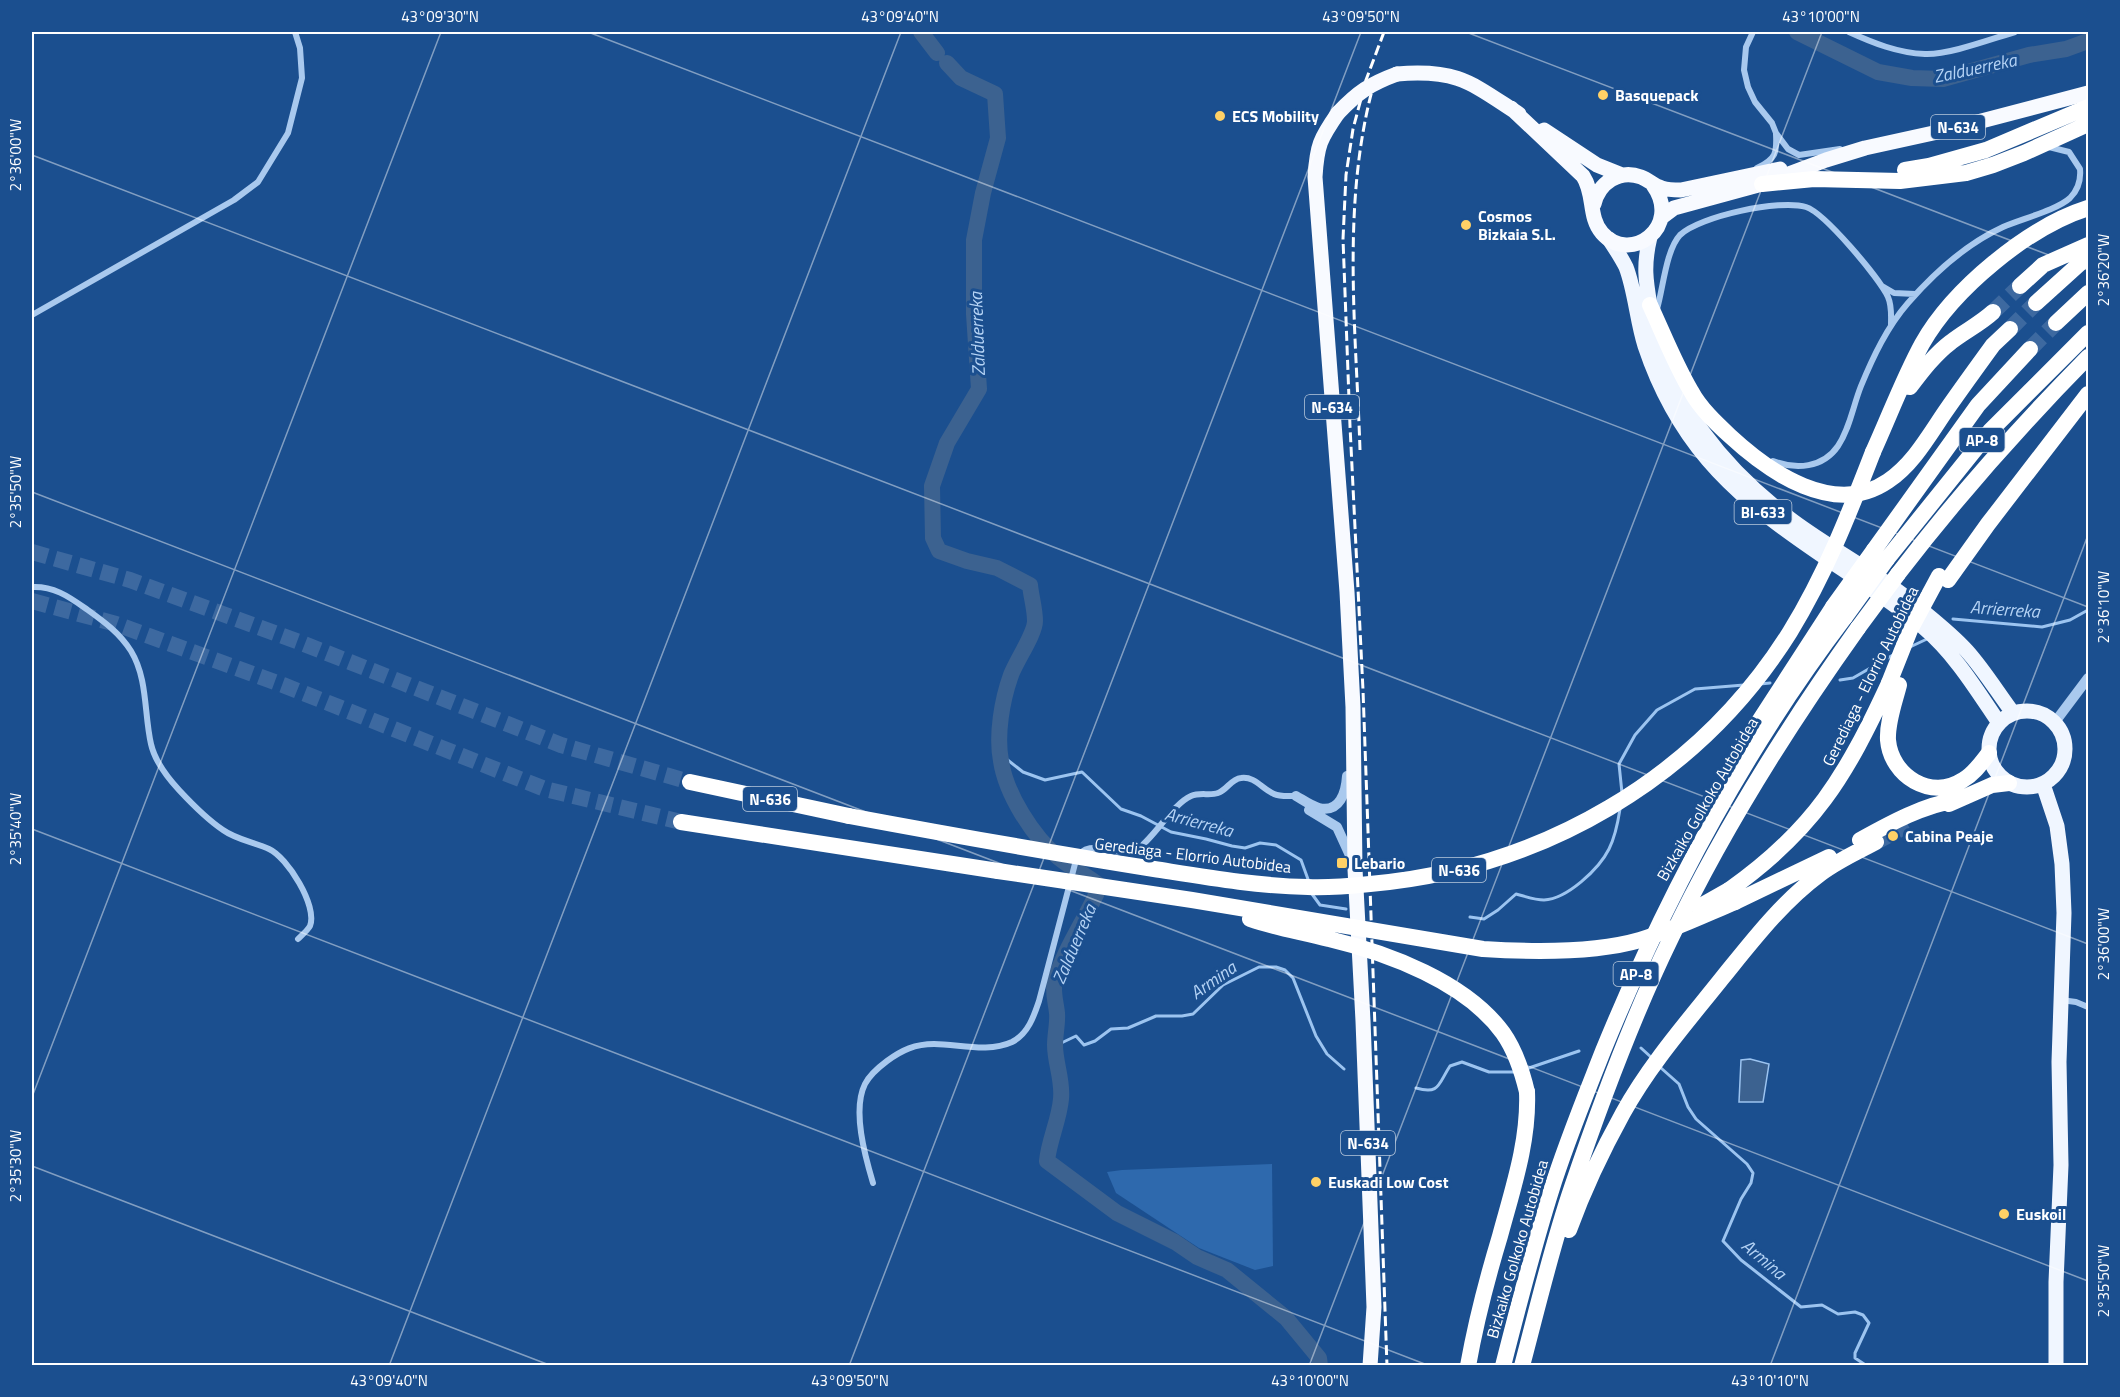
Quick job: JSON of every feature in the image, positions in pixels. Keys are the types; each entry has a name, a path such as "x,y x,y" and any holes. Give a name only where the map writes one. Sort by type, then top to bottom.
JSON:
{"highway":[{"name":"N-634","path":"1370,1365 1374,1307 1355,869 1353,707 1347,592 1315,177 1317,151 1323,135 1352,98 1371,84 1397,74 1425,72 1450,75 1474,84 1597,165 1622,175 1644,178 1653,185 1666,189 1681,190 1827,159 2088,93"},
{"path":"1762,184 1929,166 1986,150 2088,107"},
{"name":"N-634","path":"1511,108 1583,176 1591,190 1597,225 1610,239"},
{"path":"1814,179 1900,181 1966,173 2039,147 2088,124"},
{"name":"N-634","path":"1662,217 1674,208 1762,184 1827,159"},
{"path":"1593,207 1602,186 1622,175"},
{"path":"1610,239 1619,243 1640,242 1650,237 1658,228 1663,205 1660,194 1653,185"},
{"path":"1889,417 1922,345 1936,322 1953,303 2013,247 2050,225 2088,208"},
{"path":"2020,286 2043,266 2088,245"},
{"path":"2036,303 2088,256"},
{"path":"2056,323 2088,293"},
{"path":"1653,310 1691,393 1744,448 1799,485 1833,494 1848,495 1869,490 1887,482 1910,463 1993,345 2010,328"},
{"path":"1889,417 1903,395 1938,353 1951,341 1974,328 1993,312"},
{"name":"Bizkaiko Golkoko Autobidea","path":"1503,1365 1551,1190 1584,1098 1622,1005 1663,916 1710,824 1757,743 1814,658 1839,612 1881,555 1990,431 2088,333"},
{"path":"1881,555 1978,405 2030,349"},
{"name":"Bizkaiko Golkoko Autobidea","path":"1522,1365 1571,1188 1604,1097 1671,938 1720,844 1818,684 1898,574 1948,509 2002,447 2088,357"},
{"path":"1989,753 1974,772 1953,786 1934,788 1909,780 1894,762 1888,738 1894,684 1944,578 2088,394"},
{"name":"Gerediaga - Elorrio Autobidea","path":"690,782 849,816 1076,858 1206,878 1308,887 1412,880 1481,865 1520,852 1592,818 1651,780 1706,734 1752,685 1788,635 1821,577 1889,417"},
{"name":"Gerediaga - Elorrio Autobidea","path":"1732,896 1813,816 1855,754 1894,684"},
{"path":"1908,825 1992,785 2009,783"},
{"path":"1192,900 1483,949 1542,951 1604,946 1638,940 1732,896 1818,863 1915,813 1957,800"},
{"name":"N-636","path":"681,822 1192,900"},
{"path":"1540,1296 1562,1252 1591,1176 1624,1112 1677,1036 1749,945 1792,898 1837,862 1876,842"},
{"path":"1192,900 1255,921 1362,948 1416,969 1451,987 1470,1000 1502,1032 1520,1067 1527,1092 1528,1116 1514,1185 1478,1313 1468,1365"}],"main road":[{"name":"BI-633","path":"1650,237 1644,272 1653,310 1655,336 1676,390 1701,430 1755,490 1793,521 1911,602 1967,651 2013,713"},
{"name":"BI-633","path":"1610,239 1626,268 1646,347 1665,397 1691,439 1711,463 1775,522 1924,628 1962,667 1999,723"},
{"path":"2035,711 2046,715 2055,722 2061,732 2065,744 2065,756 2061,767 2043,784 2032,787 2009,783 1995,770 1989,753 1993,732 1999,723 2013,713 2035,711"},
{"path":"2043,784 2057,826 2062,864 2064,913 2060,1000 2061,1165 2056,1282 2056,1365"}],"street":[{"path":"32,315 234,200 258,182 288,133 302,78 300,48 295,32"},
{"path":"1753,32 1746,47 1744,70 1748,87 1755,102 1788,148 1799,155 1865,148"},
{"path":"1850,32 1904,52 1927,55 1970,46 2011,32"},
{"path":"1720,182 1735,174 1768,163 1777,148 1776,133"},
{"path":"1744,448 1782,465 1805,467 1819,462 1837,447 1883,338 1915,294 1972,244 2000,228 2060,205 2071,197 2081,177 2077,161 2069,152 2061,149 2039,147"},
{"path":"1653,310 1664,282 1667,262 1679,236 1706,219 1782,204 1807,207 1819,213 1882,285 1894,293 1915,294"},
{"path":"1882,285 1891,308 1891,326"},
{"path":"32,587 53,589 108,624 119,634 132,654 143,686 151,745 159,764 179,791 222,830 237,838 271,849 287,863 311,912 310,926 298,939"},
{"path":"2055,722 2088,678"},
{"path":"873,1183 862,1146 860,1101 865,1083 878,1067 903,1050 934,1044 992,1047 1012,1042 1024,1033 1039,1001 1076,860 1081,852 1088,848 1130,852 1144,843 1190,796 1219,793 1231,782 1240,778 1251,779 1277,795 1296,796 1315,807 1324,808 1338,803 1347,788 1353,707"},
{"path":"1296,796 1310,811 1337,827 1355,869"},
{"path":"2060,1000 2076,1002 2088,1007"}],"shaded area":[{"path":"1750,1059 1769,1064 1763,1102 1739,1102 1741,1060"},
{"path":"1272,1164 1273,1266 1255,1270 1199,1248 1116,1193 1107,1172 1122,1170"}],"waterway":[{"name":"Zalduerreka","path":"921,32 937,53"},
{"name":"Zalduerreka","path":"1797,32 1878,72 1912,78 1943,79 2029,55 2066,49 2088,41"},
{"name":"Arrierreka","path":"947,63 961,78 995,94 998,138 983,193 974,240 974,314 979,389 947,443 932,486 933,538 939,551 997,568 1030,585 1035,616 1034,626 1011,675 1001,718 999,740 1004,774 1022,814 1040,839 1064,862 1100,886 1064,956 1054,985 1057,1017 1055,1052 1061,1092 1060,1107 1047,1161 1117,1213 1175,1242 1197,1257 1227,1270 1286,1318 1319,1358 1320,1366"},
{"name":"Arrierreka","path":"1953,619 2042,627 2070,620 2088,610"},
{"name":"Arrierreka","path":"1910,647 1927,639"},
{"name":"Arrierreka","path":"1840,680 1853,678 1893,655"},
{"name":"Arrierreka","path":"1760,684 1770,683"},
{"name":"Arrierreka","path":"1622,793 1619,764 1635,735 1657,710 1695,689 1744,685"},
{"name":"Arrierreka","path":"1000,754 1023,772 1045,780 1082,772 1121,809 1141,816 1171,832 1245,848 1260,843 1276,845 1301,860 1309,882"},
{"name":"Arrierreka","path":"1470,917 1484,919 1516,894 1544,900 1572,889 1590,874 1609,849 1620,809"},
{"name":"Arrierreka","path":"1312,894 1320,905 1346,909"},
{"name":"Armina","path":"1055,1046 1076,1036 1084,1045 1095,1041 1111,1029 1128,1028 1156,1016 1193,1014 1223,985 1259,967 1276,967 1285,970 1293,978 1316,1036 1327,1054 1344,1069"},
{"name":"Armina","path":"1641,1048 1652,1058"},
{"name":"Armina","path":"1526,1069 1579,1051"},
{"name":"Armina","path":"1416,1088 1434,1089 1450,1066 1462,1062 1489,1072 1514,1072"},
{"name":"Armina","path":"1661,1068 1679,1084 1688,1107 1696,1119 1747,1164 1753,1173 1751,1183 1741,1199 1723,1241 1741,1260 1801,1307 1822,1305 1838,1314 1855,1312 1863,1315 1869,1323 1855,1353 1855,1358 1867,1366"}],"tunnel":[{"path":"1993,312 2020,286"},
{"path":"2010,329 2036,303"},
{"path":"2030,349 2056,323"},
{"path":"32,552 130,580 299,642 561,745 690,782"},
{"path":"32,601 116,624 283,685 545,789 681,822"},
{"path":"1876,842 1908,825"}],"railway":[{"path":"1384,32 1366,80 1353,129 1346,175 1343,239 1363,690 1387,1366"},
{"path":"1360,450 1354,311 1354,219 1357,173 1374,83"}],"place":[{"name":"Basquepack","path":"1603,95"},
{"name":"ECS Mobility","path":"1220,116"},
{"name":"Cosmos Bizkaia S.L.","path":"1466,225"},
{"name":"Cabina Peaje","path":"1893,836"},
{"name":"Lebario","path":"1342,863"},
{"name":"Euskadi Low Cost","path":"1316,1182"},
{"name":"Euskoil","path":"2004,1214"}]}
